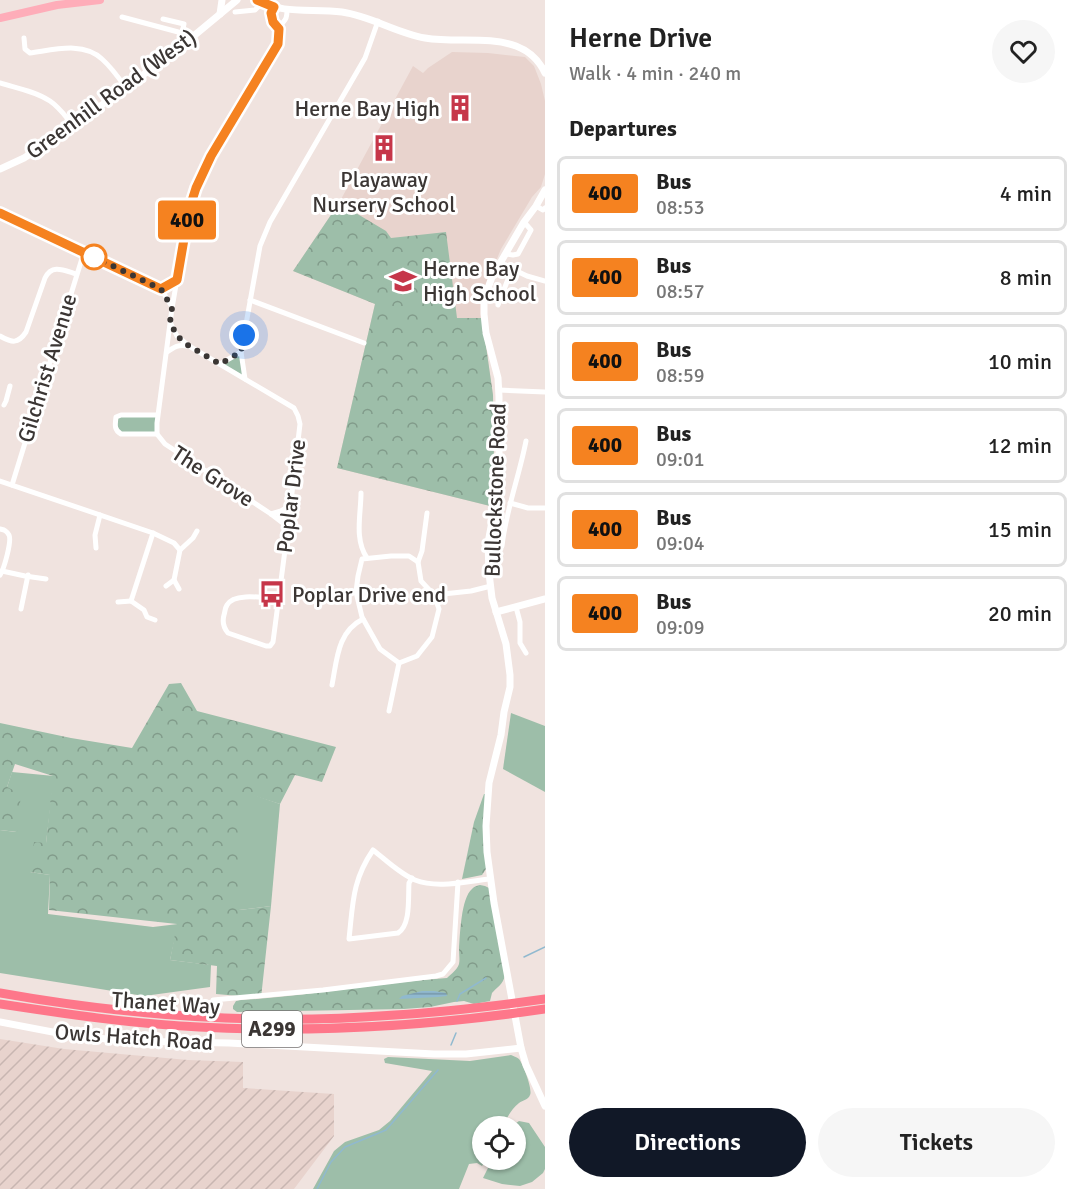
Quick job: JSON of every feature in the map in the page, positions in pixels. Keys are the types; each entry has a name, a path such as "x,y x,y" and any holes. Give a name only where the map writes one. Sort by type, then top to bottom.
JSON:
{"highway":[{"name":"Thanet Way","path":"0,993 143,1013 255,1018 394,1015 545,999"},
{"name":"Thanet Way","path":"0,1004 140,1022 264,1029 394,1026 487,1018 545,1009"}],"main road":[{"path":"0,18 57,5 100,0"}],"street":[{"name":"Greenhill Road (West)","path":"220,14 222,0"},
{"name":"Greenhill Road (West)","path":"0,169 33,153 126,88 237,0"},
{"path":"235,12 255,10 262,1 287,10 344,12 378,21 405,33 424,38 444,41 498,42 522,48 534,57 545,73"},
{"path":"274,7 271,13 272,19 279,29"},
{"path":"170,322 189,210 196,188 211,156 276,48 279,29 285,22 287,10"},
{"path":"122,17 182,33 190,39"},
{"path":"163,19 184,24 182,33"},
{"path":"244,379 241,352 260,246 270,222 365,58 378,21"},
{"path":"24,38 26,49 30,53 80,48 92,51 102,58 126,88"},
{"path":"0,83 46,99 59,109 73,125"},
{"name":"Bullockstone Road","path":"545,190 500,263 484,299 486,333 499,390 499,484 488,543 490,586 510,664 510,687 489,783 487,843 490,879 521,1048 526,1065 545,1106"},
{"path":"536,206 543,210 545,208"},
{"path":"0,212 161,289 172,308"},
{"name":"Gilchrist Avenue","path":"12,484 84,252"},
{"path":"500,263 527,276 545,281"},
{"path":"0,336 14,342 21,339 26,332 48,272 54,268 60,268 76,274"},
{"path":"498,305 512,269"},
{"path":"161,289 177,280"},
{"path":"250,300 364,343"},
{"name":"Poplar Drive","path":"170,322 177,336 189,346 294,408 298,416 300,424 291,506 273,641 271,645 266,646 226,631 223,618 230,601 242,597 278,599"},
{"name":"The Grove","path":"170,322 157,434 165,444 181,456 288,527"},
{"path":"354,340 358,331"},
{"path":"167,352 182,344 189,346"},
{"path":"220,364 241,352"},
{"path":"3,402 10,386"},
{"path":"499,390 545,392"},
{"name":"The Grove","path":"157,434 121,434 115,427 116,417 121,415 158,415"},
{"path":"502,546 506,518 526,441"},
{"path":"0,481 153,533 174,543 180,550"},
{"path":"361,492 359,534 361,546 367,558"},
{"path":"510,503 528,508 545,508"},
{"name":"The Grove","path":"271,514 291,506"},
{"path":"399,663 417,656 432,637 439,609 434,595 421,581 418,562 422,551 427,513"},
{"path":"96,548 95,537 100,515"},
{"path":"0,529 5,531 9,537 1,573 45,579"},
{"path":"179,589 174,580 180,550 197,531"},
{"path":"131,601 153,533"},
{"path":"193,538 200,541"},
{"path":"399,663 380,649 363,619 356,592 358,576 362,559 409,556 418,562"},
{"path":"21,609 28,575"},
{"path":"166,586 174,580"},
{"path":"434,595 471,591 490,586"},
{"path":"496,612 545,599"},
{"path":"118,602 131,601 144,610 147,617 155,620"},
{"path":"516,607 520,622 520,643 526,653"},
{"path":"332,685 342,639 348,630 363,619"},
{"path":"389,711 399,663"},
{"path":"412,878 407,921 401,932 349,939 355,884 365,861 373,850 412,878 430,884 490,879"},
{"path":"213,1000 323,990 443,974 453,962 458,882"},
{"name":"Owls Hatch Road","path":"0,1022 63,1034 124,1041 229,1043 434,1054 466,1054 521,1048"}],"shaded area":[{"name":"Herne Bay High School","path":"452,52 525,57 534,66 545,101 545,174 541,187 532,197 501,249 492,271 482,318 493,395 494,464 490,506 337,468 375,304 293,271 339,203 413,66 423,73"},
{"path":"0,1039 64,1049 188,1060 243,1062 243,1088 334,1094 334,1136 294,1189 0,1189"}],"green space":[{"path":"339,203 386,231 391,238 446,232 457,318 482,318 493,395 494,464 490,506 337,468 375,304 293,271"},
{"path":"241,352 245,379 220,364"},
{"path":"157,415 157,434 117,432 116,417"},
{"path":"181,683 197,711 336,747 322,782 295,775 280,804 239,791 239,910 271,906 261,998 216,994 217,966 170,960 177,924 49,910 50,875 30,872 34,842 46,843 53,776 15,764 7,787 21,794 17,832 0,830 0,723 132,748 169,684"},
{"path":"511,713 545,726 545,792 503,769"},
{"path":"12,772 54,776 46,843 30,872 50,875 48,914 153,927 178,924 170,960 211,965 210,987 144,996 0,973 0,830 16,832 7,787"},
{"path":"239,790 280,804 271,906 239,910"},
{"path":"484,794 486,794 488,866 482,875 462,879 474,822"},
{"path":"480,885 489,888 505,975 501,984 492,993 490,1001 474,1004 464,1001 404,1009 237,1012 233,1009 236,1001 241,1000 447,978 459,964 465,900 472,889"},
{"path":"511,1055 519,1059 531,1092 528,1098 519,1103 509,1116 472,1116 472,1164 469,1164 459,1189 313,1189 334,1151 345,1142 379,1130 390,1121 432,1071 385,1063 384,1059 388,1057 470,1061"},
{"path":"526,1122 529,1123 545,1147 543,1173 532,1182 520,1186 502,1184 483,1178 487,1170 526,1170"}],"water":[{"path":"422,991 446,993 447,996 399,999 402,996"}],"waterway":[{"path":"524,957 545,947"},
{"path":"457,1001 460,994 486,978"},
{"path":"451,1045 456,1033"},
{"path":"317,1189 331,1162 345,1147 386,1130 438,1070"}],"bus line":[{"name":"400","path":"0,213 161,289 177,280 189,210 196,188 211,156 278,44 279,29 273,22 271,13 274,7 257,0"}],"place":[{"name":"Herne Bay High","path":"460,108"},
{"name":"Playaway Nursery School","path":"384,148"},
{"name":"Herne Bay High School","path":"403,281"},
{"name":"Poplar Drive end","path":"272,594"}],"route":[{"path":"94,257 161,289 172,308 170,322 177,336 189,346 220,364 241,352 244,335"}]}
